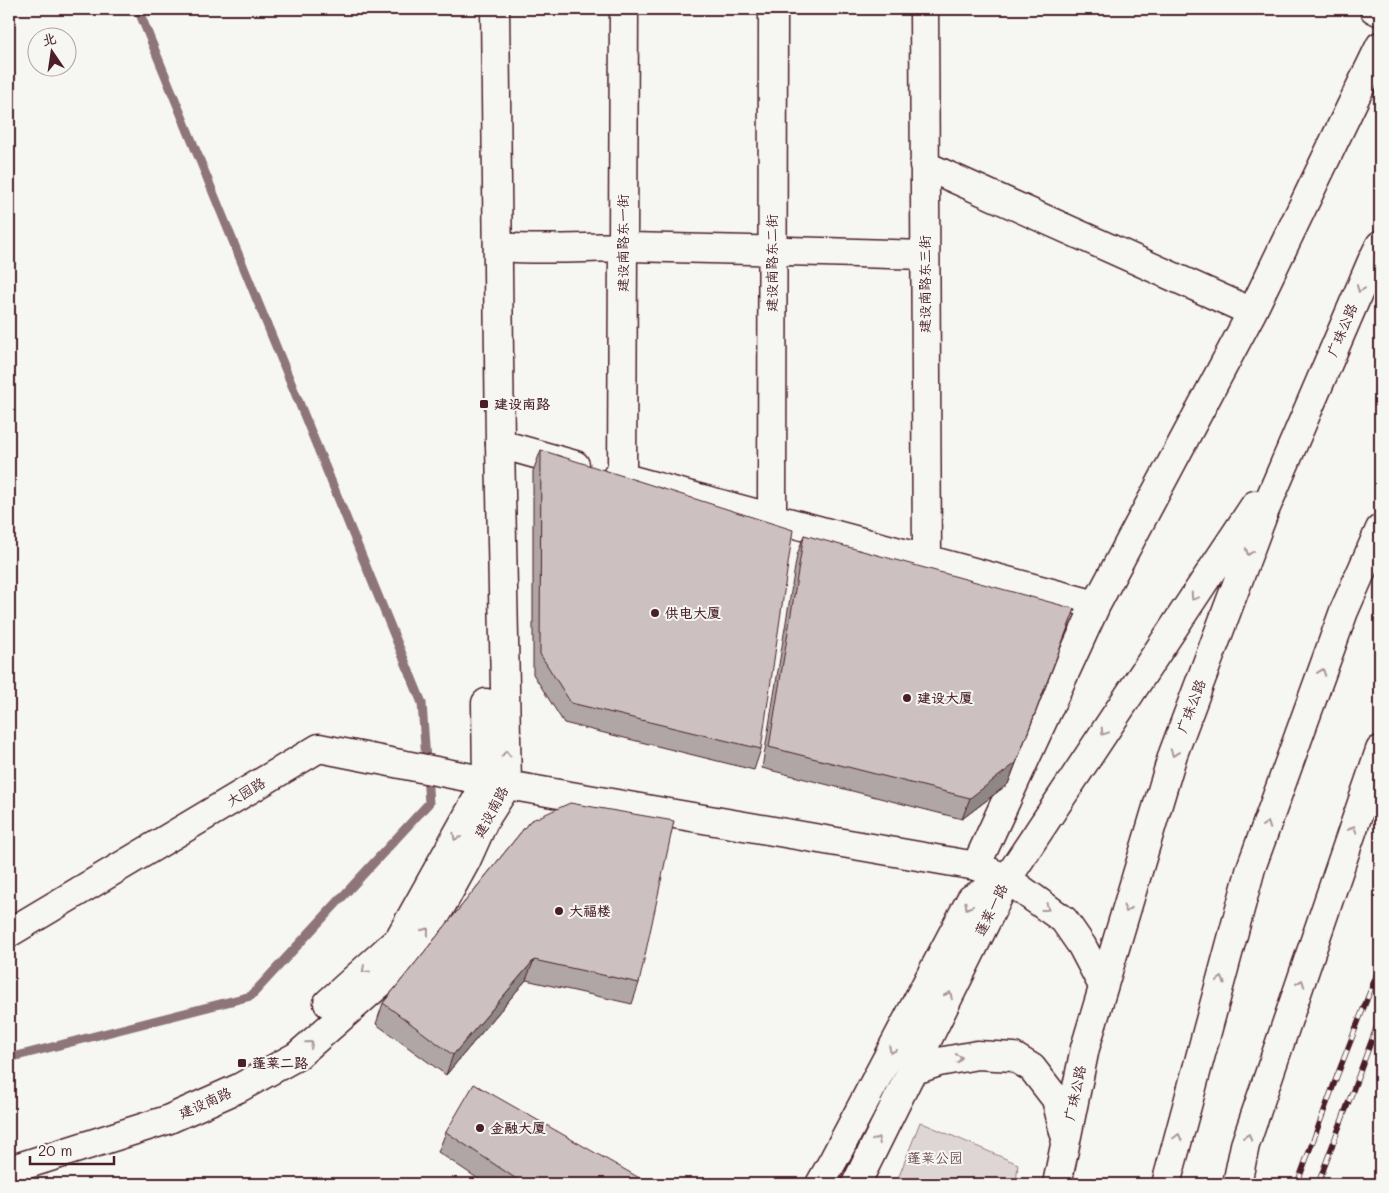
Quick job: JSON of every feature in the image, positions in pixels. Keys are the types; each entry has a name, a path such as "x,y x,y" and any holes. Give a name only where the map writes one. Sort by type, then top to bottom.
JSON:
{"main road":[{"path":"9,1154 166,1102 278,1049 399,939 497,783 480,9"},
{"name":"建设南路","path":"9,1170 167,1120 239,1088 297,1056 386,978 428,928 466,861 484,820 497,783 500,444 495,9"},
{"name":"建设南路东一街","path":"622,478 624,9"},
{"name":"建设南路东二街","path":"772,517 773,9"},
{"name":"建设南路东三街","path":"924,9 927,559"},
{"path":"1374,9 1380,12"},
{"path":"976,866 1096,605 1252,312 1380,46"},
{"path":"924,165 1252,312"},
{"name":"广珠公路","path":"1057,1184 1085,1048 1173,754 1264,512 1380,245"},
{"path":"498,247 526,249 623,247 925,255"},
{"path":"500,444 1096,605"},
{"path":"1007,879 1289,454"},
{"path":"1166,1184 1251,868 1344,611 1380,529"},
{"name":"大园路","path":"9,933 319,748 497,783 976,866 1007,879 1064,920 1082,946 1103,986"},
{"path":"1236,1184 1245,1145 1380,750"},
{"name":"蓬莱一路","path":"856,1184 1007,879"},
{"name":"蓬莱一路","path":"820,1184 971,899 1007,879"},
{"path":"912,1071 939,1062 977,1055 1014,1057 1032,1068 1056,1099 1066,1140"}],"green space":[{"name":"蓬莱公园","path":"920,1122 1018,1164 1016,1184 896,1184"}],"building":[{"name":"供电大厦","path":"541,450 793,530 761,749 571,703 540,654"},
{"name":"建设大厦","path":"804,535 1075,609 1016,763 970,798 769,747"},
{"name":"大福楼","path":"570,803 674,821 639,983 534,960 453,1055 383,1003 530,821"},
{"path":"474,1084 650,1184 524,1184 446,1132"}],"waterway":[{"path":"9,1058 251,996 429,803 422,703 138,9"}],"railway":[{"path":"1297,1184 1380,966"},
{"path":"1318,1184 1380,1018"}],"place":[{"name":"建设南路","path":"484,404"},
{"name":"供电大厦","path":"655,613"},
{"name":"建设大厦","path":"907,698"},
{"name":"大福楼","path":"559,911"},
{"name":"蓬莱二路","path":"242,1063"},
{"name":"金融大厦","path":"480,1128"}]}
